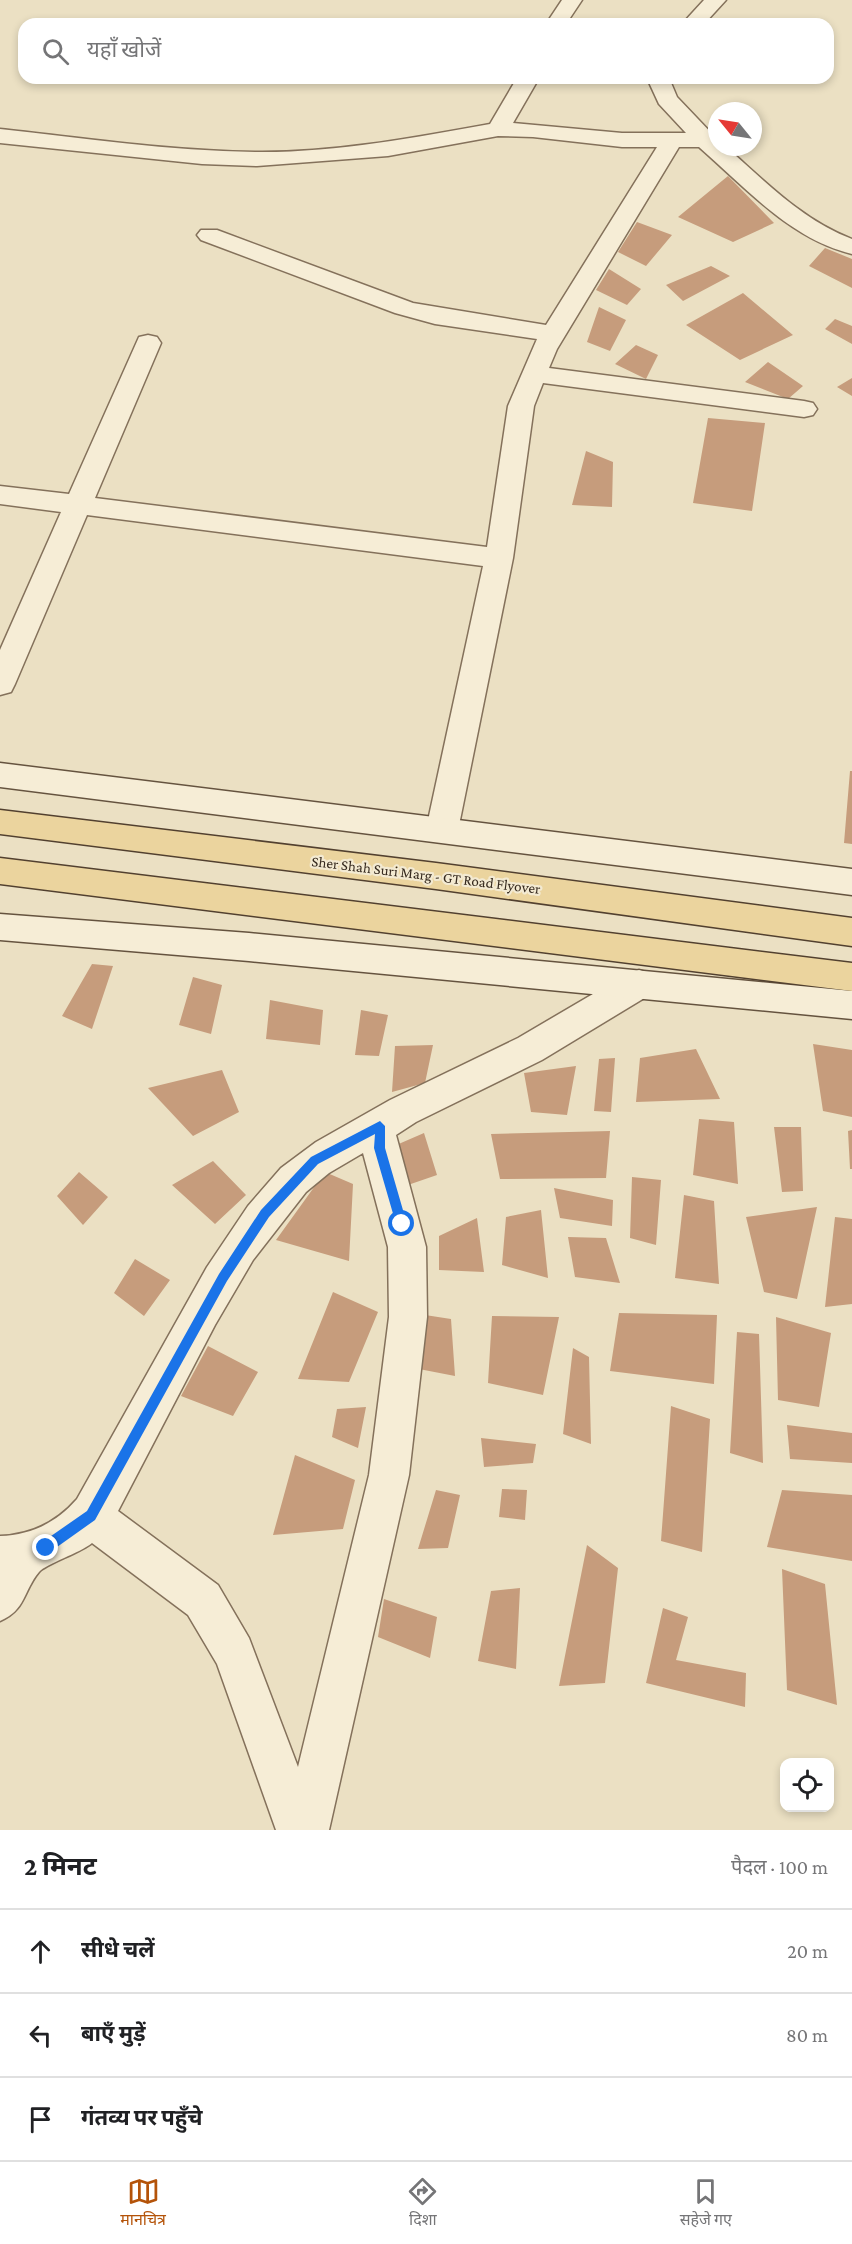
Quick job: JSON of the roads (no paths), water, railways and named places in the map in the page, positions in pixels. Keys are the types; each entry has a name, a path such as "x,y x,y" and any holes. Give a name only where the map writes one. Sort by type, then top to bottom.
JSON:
{"main road":[{"name":"Sher Shah Suri Marg - GT Road Flyover","path":"0,822 436,876 852,932"},
{"path":"0,871 852,977"}],"street":[{"path":"560,18 572,0"},
{"path":"698,18 716,0"},
{"path":"498,129 524,84"},
{"path":"661,84 667,99 705,140 798,221 817,234 852,247"},
{"path":"0,136 202,157 257,159 388,149 498,129 671,142 705,140"},
{"path":"442,830 499,558 522,406 534,374 554,334 671,142"},
{"path":"209,235 404,308 435,316 554,334"},
{"path":"0,684 147,343"},
{"path":"534,374 804,409"},
{"path":"0,495 499,558"},
{"path":"0,775 852,882"},
{"path":"0,927 249,947 852,1005"},
{"path":"0,1600 12,1556 46,1548 91,1516 223,1277 265,1213 283,1191 315,1161 380,1126 402,1111 530,1049 639,984"},
{"path":"306,1830 389,1475 408,1317 407,1246 380,1148 380,1126"},
{"path":"91,1516 204,1600 234,1653 299,1830"}]}
